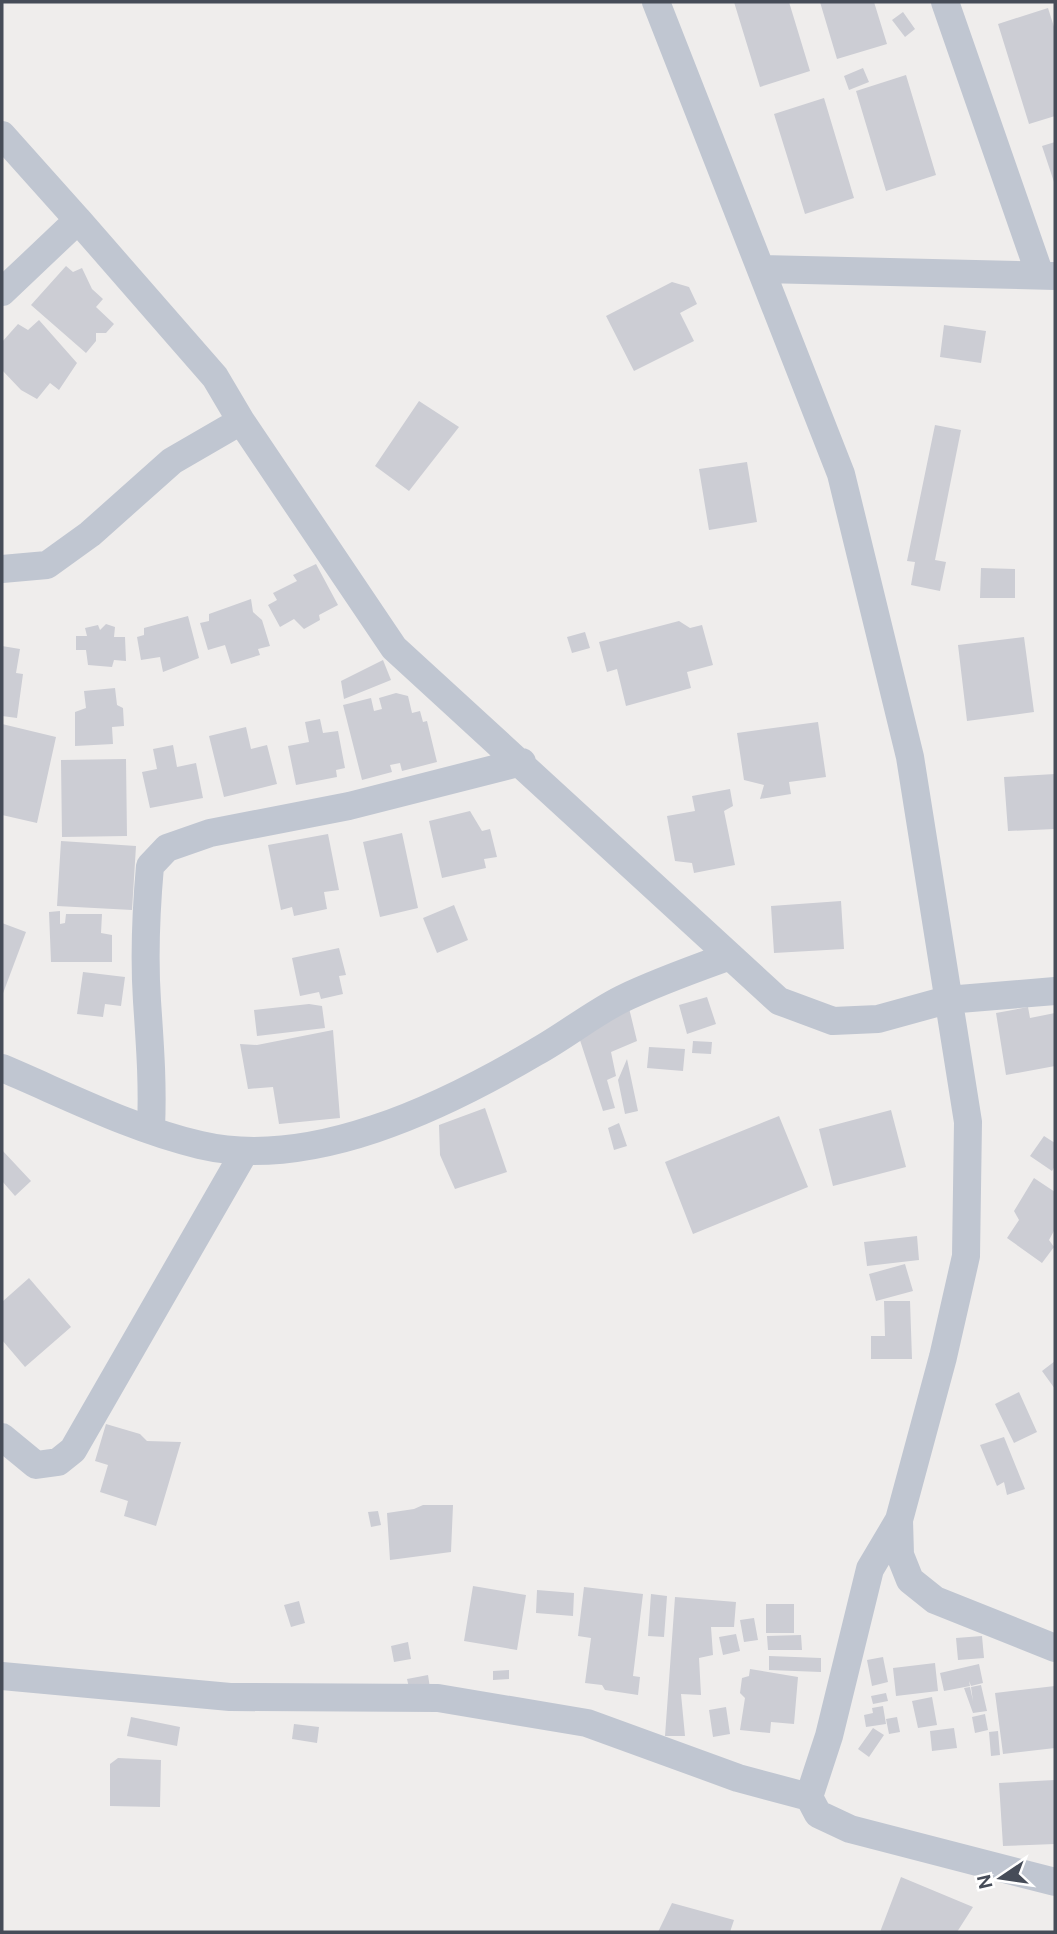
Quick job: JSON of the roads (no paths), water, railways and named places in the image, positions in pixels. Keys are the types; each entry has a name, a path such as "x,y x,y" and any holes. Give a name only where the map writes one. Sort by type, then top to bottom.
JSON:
{"street":[{"path":"656,2 841,474 911,757 968,1122 966,1256 943,1356 899,1520 870,1569 829,1736 809,1797 818,1814 850,1829 1055,1882"},
{"path":"762,269 1047,275 946,2"},
{"path":"2,135 215,377 241,421 394,648 522,762 779,1002 833,1021 877,1019 947,1000 1055,991"},
{"path":"2,292 78,220"},
{"path":"2,569 47,565 90,534 172,461 241,421"},
{"path":"151,1129 153,1070 146,999 147,905 150,866 167,848 210,834 349,806 522,762"},
{"path":"2,1068 151,1129 201,1145 245,1150 306,1146 361,1133 462,1093 537,1052 620,1000 730,956"},
{"path":"2,1437 36,1465 58,1462 73,1450 245,1150"},
{"path":"899,1520 900,1555 910,1580 935,1600 1055,1647"},
{"path":"2,1676 230,1697 438,1698 587,1723 738,1778 809,1797"}]}
